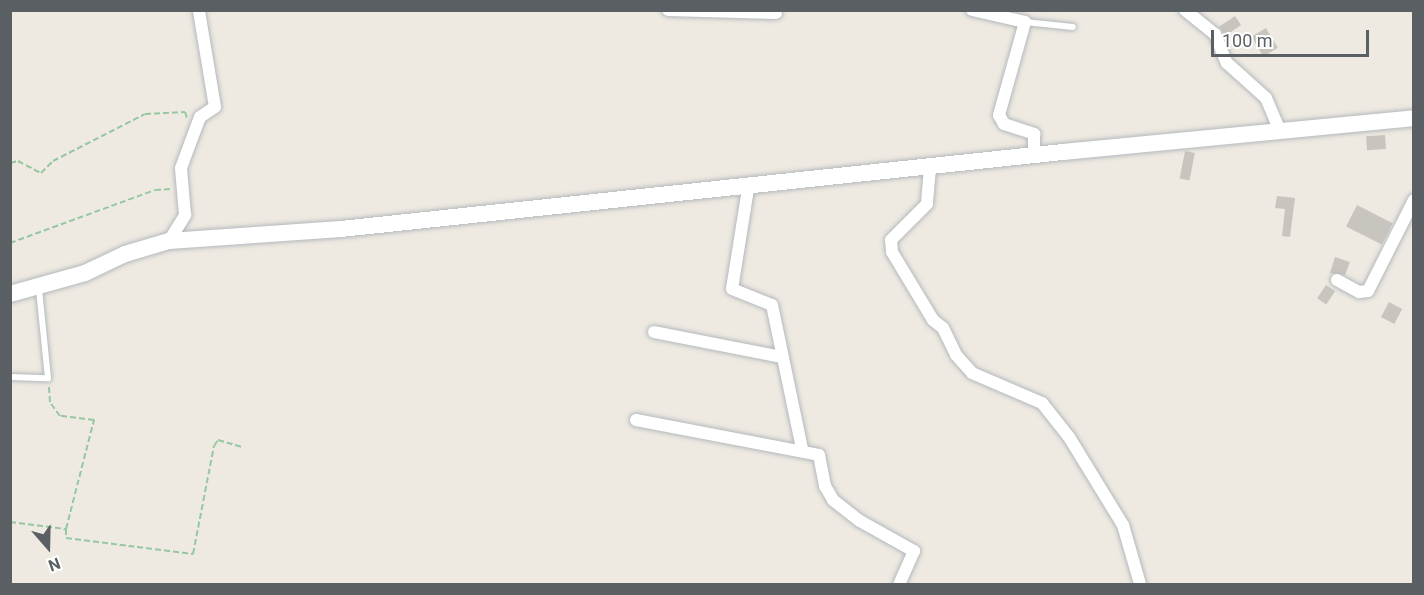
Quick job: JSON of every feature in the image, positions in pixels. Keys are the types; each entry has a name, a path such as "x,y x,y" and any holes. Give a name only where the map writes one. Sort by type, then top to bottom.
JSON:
{"street":[{"path":"169,241 185,215 182,168 200,117 215,107 199,10"},
{"path":"668,10 776,13"},
{"path":"1185,10 1215,34 1227,63 1266,99 1280,131"},
{"path":"976,11 1025,22 999,115 1004,123 1034,134 1034,155"},
{"path":"10,294 85,273 125,254 169,241 341,230 747,189 1034,155 1413,118"},
{"path":"930,168 927,204 891,240 892,252 933,320 943,328 956,355 972,373 1042,403 1069,437 1123,525 1140,585"},
{"path":"747,189 732,289 772,305 802,449"},
{"path":"1337,280 1359,292 1368,291 1413,199 1413,189"},
{"path":"654,332 782,357"},
{"path":"636,420 802,449 819,454 825,486 834,500 860,521 914,551 899,585"}],"lane":[{"path":"1025,22 1073,27"},
{"path":"10,377 48,378 39,285"}],"path":[{"path":"10,163 18,161 41,173 53,161 145,114 185,112 184,127"},
{"path":"10,243 155,190 174,189 173,180"},
{"path":"48,378 50,402 60,416 94,420 66,529 66,538 193,554 214,446 218,440 243,447"},
{"path":"10,522 66,529"}],"building":[{"path":"1235,16 1241,25 1225,36 1219,27"},
{"path":"1266,28 1278,48 1263,56 1251,37"},
{"path":"1385,135 1386,149 1367,150 1366,136"},
{"path":"1185,151 1195,153 1189,180 1180,178"},
{"path":"1277,196 1295,198 1290,237 1282,236 1285,209 1275,208"},
{"path":"1357,205 1393,223 1382,245 1346,226"},
{"path":"1335,257 1350,262 1345,275 1330,273"},
{"path":"1326,285 1335,291 1326,304 1317,298"},
{"path":"1389,302 1402,309 1394,324 1381,317"}]}
